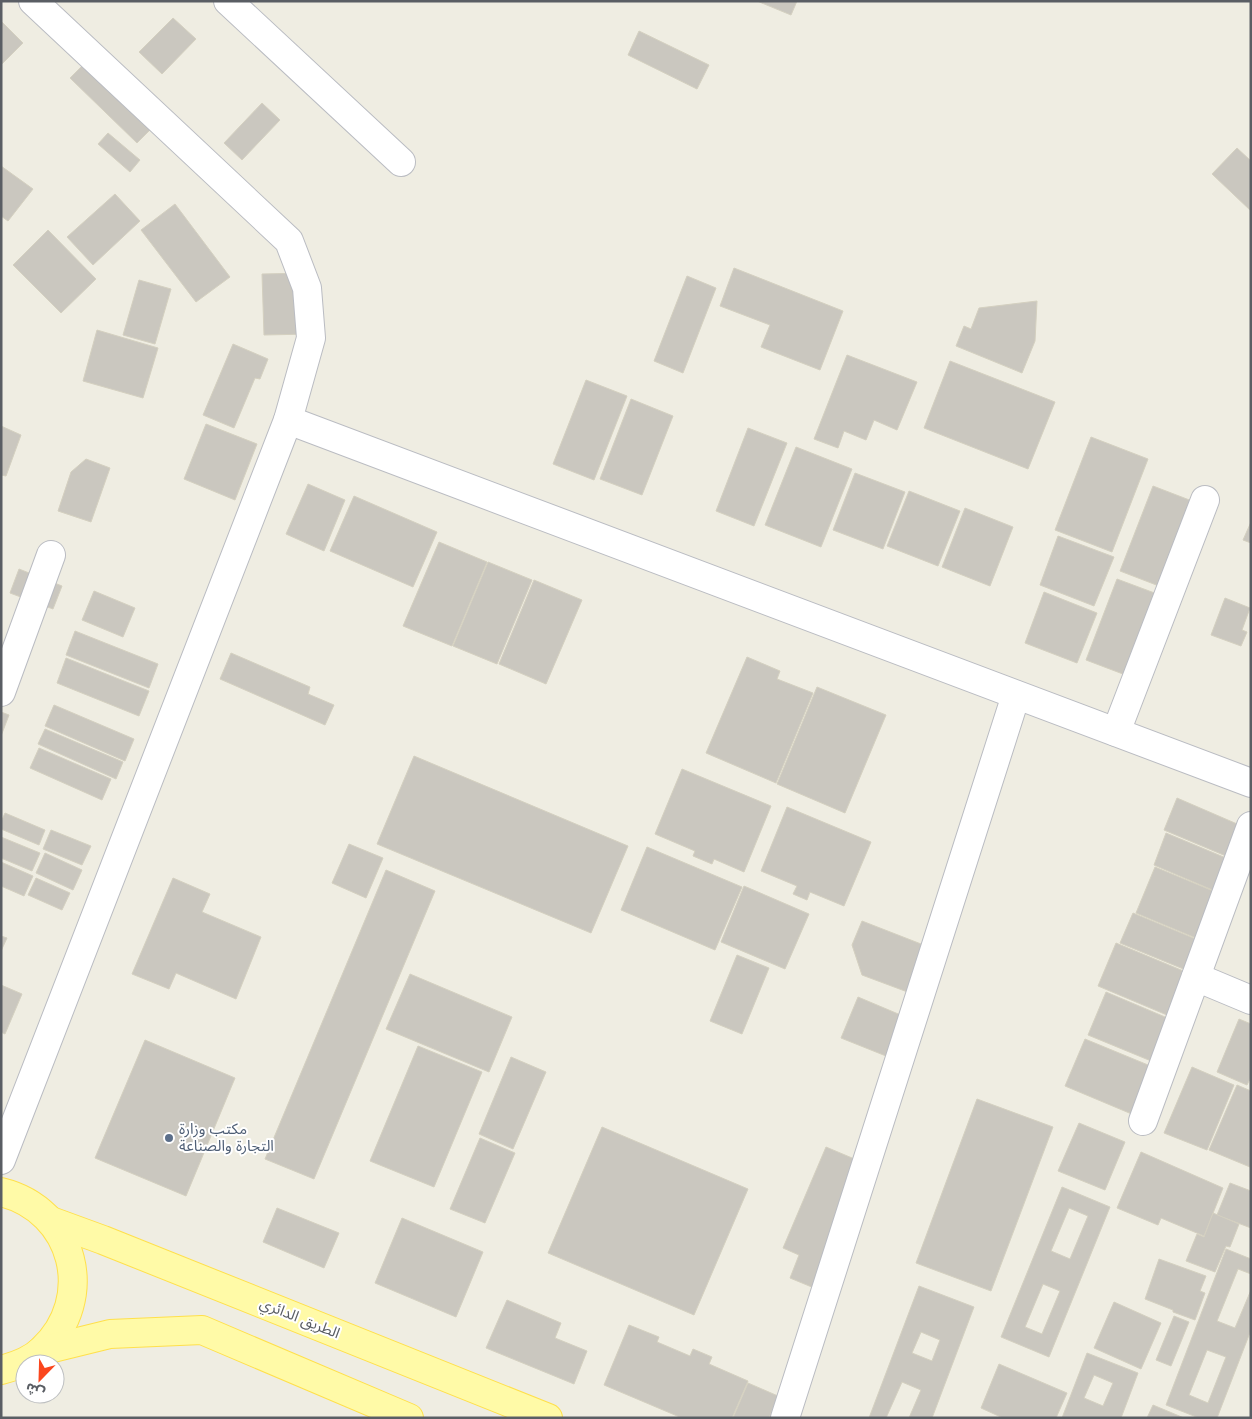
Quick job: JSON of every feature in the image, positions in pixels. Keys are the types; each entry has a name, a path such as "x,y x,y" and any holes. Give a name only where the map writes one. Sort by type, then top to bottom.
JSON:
{"main road":[{"path":"1,1192 13,1195 34,1206 51,1221 64,1241 72,1264 73,1288 68,1312 57,1333 41,1351 19,1365 1,1370"},
{"name":"الطريق الدائري","path":"51,1221 122,1247 548,1418"},
{"path":"41,1351 110,1334 202,1330 409,1418"}],"street":[{"path":"1,1160 288,420 311,338 307,288 289,241 34,1"},
{"path":"228,1 401,162"},
{"path":"288,420 1251,783"},
{"path":"1116,732 1205,500"},
{"path":"1,692 51,555"},
{"path":"785,1418 1016,694"},
{"path":"1143,1121 1251,826"},
{"path":"1196,977 1251,1000"}],"building":[{"path":"757,1 797,1 791,15"},
{"path":"173,18 196,39 162,74 139,52"},
{"path":"1,21 23,43 1,65"},
{"path":"639,31 709,65 697,89 628,55"},
{"path":"100,48 167,113 137,143 70,78"},
{"path":"262,103 280,120 242,160 224,143"},
{"path":"108,133 140,160 130,172 98,144"},
{"path":"1237,148 1251,161 1251,211 1212,174"},
{"path":"1,166 33,189 8,221 1,216"},
{"path":"115,194 140,221 93,265 67,237"},
{"path":"175,204 230,277 196,302 141,230"},
{"path":"48,230 96,279 61,313 13,265"},
{"path":"734,268 843,311 820,370 761,347 770,325 720,306"},
{"path":"307,273 309,334 264,335 262,274"},
{"path":"687,276 716,288 683,373 654,361"},
{"path":"139,280 171,289 155,344 123,335"},
{"path":"1037,301 1035,341 1022,373 956,346 964,326 971,329 979,308"},
{"path":"97,330 158,348 143,398 83,381"},
{"path":"233,344 268,359 260,379 255,378 234,428 203,415"},
{"path":"847,355 917,382 897,430 874,420 866,440 844,431 838,448 814,439"},
{"path":"950,361 1055,402 1028,469 924,428"},
{"path":"586,380 627,396 594,480 553,464"},
{"path":"631,399 673,416 642,495 600,479"},
{"path":"206,424 257,444 235,500 184,479"},
{"path":"1,426 21,435 6,476 1,475"},
{"path":"748,428 787,443 754,526 716,511"},
{"path":"1091,437 1148,459 1112,552 1055,530"},
{"path":"796,447 852,469 821,547 765,525"},
{"path":"86,459 110,468 91,522 58,511 71,472"},
{"path":"855,473 905,492 883,549 833,530"},
{"path":"308,484 345,500 324,551 286,534"},
{"path":"1153,486 1205,506 1172,591 1120,571"},
{"path":"909,491 960,511 938,566 887,546"},
{"path":"354,496 437,532 413,587 330,551"},
{"path":"965,508 1013,527 990,586 942,567"},
{"path":"1251,522 1251,543 1243,540"},
{"path":"1058,536 1114,557 1094,606 1040,585"},
{"path":"439,542 487,562 452,646 403,626"},
{"path":"488,562 532,580 497,664 453,646"},
{"path":"19,569 62,586 53,609 10,593"},
{"path":"1117,579 1176,601 1144,682 1086,660"},
{"path":"534,580 582,600 546,684 499,664"},
{"path":"94,591 135,608 123,637 82,620"},
{"path":"1044,592 1097,613 1077,663 1025,643"},
{"path":"1225,598 1250,608 1242,630 1247,632 1241,646 1211,635"},
{"path":"75,631 158,664 149,688 66,655"},
{"path":"231,653 310,687 308,694 334,705 325,725 220,679"},
{"path":"747,657 780,671 777,679 813,693 776,783 706,753"},
{"path":"66,658 149,691 139,716 57,683"},
{"path":"817,687 886,715 845,813 777,784"},
{"path":"54,705 134,739 125,761 45,726"},
{"path":"1,712 9,715 1,736"},
{"path":"45,729 123,762 116,779 38,744"},
{"path":"39,748 111,779 102,800 30,768"},
{"path":"414,756 628,846 591,933 377,844"},
{"path":"682,769 771,806 744,872 714,859 712,864 693,856 695,851 655,834"},
{"path":"1177,798 1251,830 1245,864 1164,830"},
{"path":"787,807 871,842 844,906 810,892 807,900 793,894 797,886 761,871"},
{"path":"5,813 45,830 39,845 1,829 1,822"},
{"path":"51,830 91,846 82,865 43,849"},
{"path":"1166,833 1250,868 1236,900 1154,865"},
{"path":"1,837 40,853 32,871 1,858"},
{"path":"349,844 383,858 366,898 332,883"},
{"path":"647,847 742,887 715,950 621,910"},
{"path":"45,853 82,870 73,890 36,873"},
{"path":"1,862 33,876 24,896 1,886"},
{"path":"1155,867 1235,900 1215,946 1136,913"},
{"path":"386,870 435,891 314,1179 265,1159"},
{"path":"36,878 70,893 62,910 28,895"},
{"path":"173,878 210,894 202,912 261,937 236,999 176,973 169,989 132,974"},
{"path":"744,886 809,914 785,969 721,942"},
{"path":"1133,913 1215,947 1203,977 1120,943"},
{"path":"862,921 939,951 921,997 862,975 852,945"},
{"path":"1,936 7,938 1,951"},
{"path":"1116,943 1205,980 1186,1023 1098,986"},
{"path":"737,955 769,968 742,1034 710,1021"},
{"path":"410,974 512,1017 489,1072 386,1029"},
{"path":"1,985 22,994 5,1034 1,1032"},
{"path":"1106,992 1191,1028 1173,1070 1088,1035"},
{"path":"858,997 903,1016 886,1056 841,1038"},
{"path":"1239,1019 1251,1024 1251,1077 1247,1085 1217,1072"},
{"path":"1085,1039 1165,1072 1146,1120 1065,1086"},
{"path":"145,1040 235,1078 186,1196 95,1158"},
{"path":"418,1046 482,1072 434,1187 370,1161"},
{"path":"511,1057 546,1072 513,1149 479,1134"},
{"path":"1192,1067 1234,1085 1207,1150 1164,1133"},
{"path":"1237,1085 1251,1091 1250,1167 1209,1150"},
{"path":"977,1099 1053,1127 991,1291 916,1263"},
{"path":"1079,1123 1125,1142 1105,1190 1058,1171"},
{"path":"602,1127 748,1189 694,1315 548,1253"},
{"path":"480,1138 515,1153 485,1223 450,1209"},
{"path":"826,1147 871,1166 819,1290 790,1278 799,1255 783,1248"},
{"path":"1141,1152 1223,1188 1204,1236 1161,1218 1158,1225 1117,1208"},
{"path":"1230,1183 1251,1191 1251,1228 1217,1215"},
{"path":"1062,1187 1110,1207 1049,1357 1001,1337","holes":["1069,1208 1088,1216 1070,1259 1051,1251","1043,1284 1060,1291 1042,1334 1025,1327"]},
{"path":"277,1208 339,1233 324,1268 263,1242"},
{"path":"1213,1213 1239,1224 1230,1247 1226,1246 1215,1272 1186,1261 1197,1234 1204,1237"},
{"path":"402,1218 483,1252 456,1317 375,1283"},
{"path":"1226,1249 1251,1259 1251,1274 1238,1269 1217,1321 1235,1328 1251,1290 1251,1330 1217,1418 1199,1418 1166,1405","holes":["1207,1350 1226,1357 1208,1403 1189,1395"]},
{"path":"1159,1259 1206,1276 1200,1291 1205,1293 1195,1320 1145,1299"},
{"path":"919,1286 974,1307 932,1418 909,1418 921,1390 902,1382 886,1418 869,1418","holes":["921,1332 940,1340 932,1361 912,1353"]},
{"path":"507,1300 561,1323 555,1338 587,1351 574,1384 486,1348"},
{"path":"1114,1302 1161,1323 1141,1369 1094,1348"},
{"path":"1174,1316 1189,1322 1171,1366 1156,1360"},
{"path":"629,1325 659,1337 657,1342 690,1356 693,1349 712,1357 709,1364 748,1381 732,1418 682,1418 604,1385"},
{"path":"1087,1353 1138,1373 1121,1418 1062,1418","holes":["1094,1375 1113,1383 1103,1406 1084,1398"]},
{"path":"999,1364 1067,1393 1056,1418 1003,1418 981,1408"},
{"path":"748,1383 778,1396 769,1418 733,1418"},
{"path":"1153,1405 1184,1418 1147,1418"}],"place":[{"name":"مكتب وزارة التجارة والصناعة","path":"169,1138"}]}
